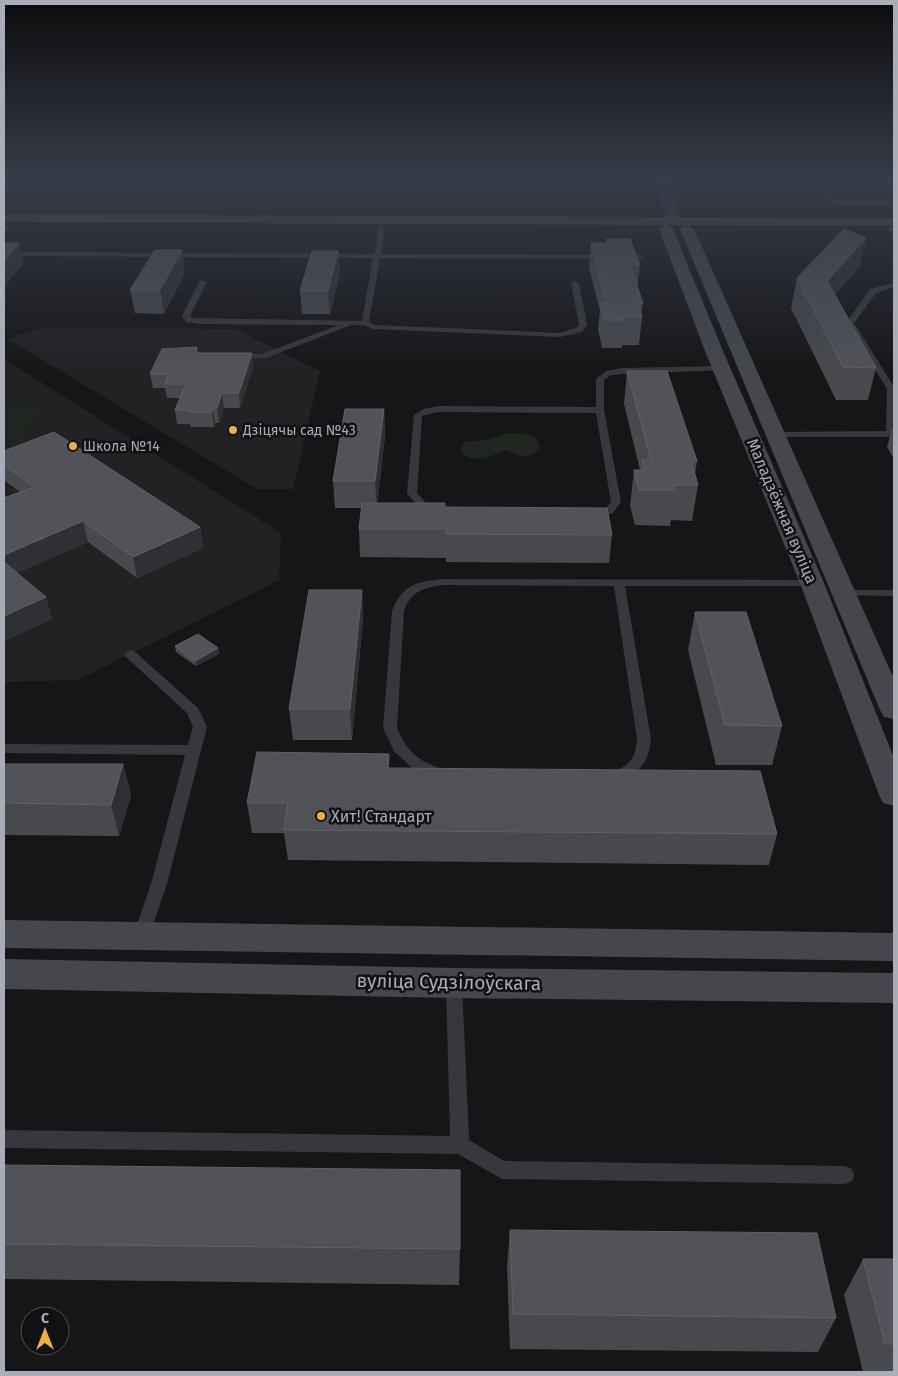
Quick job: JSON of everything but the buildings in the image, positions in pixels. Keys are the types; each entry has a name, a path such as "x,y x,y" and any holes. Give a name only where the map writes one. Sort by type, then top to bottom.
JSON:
{"main road":[{"name":"Маладзёжная вуліца","path":"682,244 722,368 812,583 894,794"},
{"name":"Маладзёжная вуліца","path":"685,244 776,435 894,710"},
{"path":"4,934 894,947"},
{"name":"вуліца Судзілоўскага","path":"4,974 454,983 894,988"}],"lane":[{"path":"365,322 380,244"},
{"path":"4,254 640,257"},
{"path":"203,282 186,316 189,320 200,322 365,322 373,327 560,335 570,334 583,326 575,283"},
{"path":"776,435 893,434 891,389 850,323 873,291 894,285"},
{"path":"232,356 263,356 354,322"},
{"path":"581,517 596,516 608,511 616,502 600,410 600,379 610,373 622,370 722,368"},
{"path":"447,514 422,505 412,494 418,415 427,410 438,409 600,410"},
{"path":"456,775 446,775 418,766 399,748 390,728 398,611 402,597 417,585 443,582 812,583"},
{"path":"602,776 612,776 628,772 642,757 644,739 619,583"},
{"path":"843,593 894,594"},
{"path":"130,654 193,710 200,726 159,884 141,936"},
{"path":"4,750 193,750"},
{"path":"454,983 460,1145"},
{"path":"4,1139 460,1145 502,1170 845,1176"}],"shaded area":[{"name":"Дзіцячы сад №43","path":"41,328 235,329 320,371 293,489 257,489 7,339"},
{"name":"Школа №14","path":"4,359 281,533 279,580 78,680 4,682"},
{"path":"4,404 43,404 20,439 4,439"},
{"path":"507,433 532,436 540,447 528,456 520,456 506,450 488,457 475,459 469,458 460,449 465,442 486,440"}],"place":[{"name":"Дзіцячы сад №43","path":"233,430"},
{"name":"Школа №14","path":"73,446"},
{"name":"Хит! Стандарт","path":"321,816"}]}
